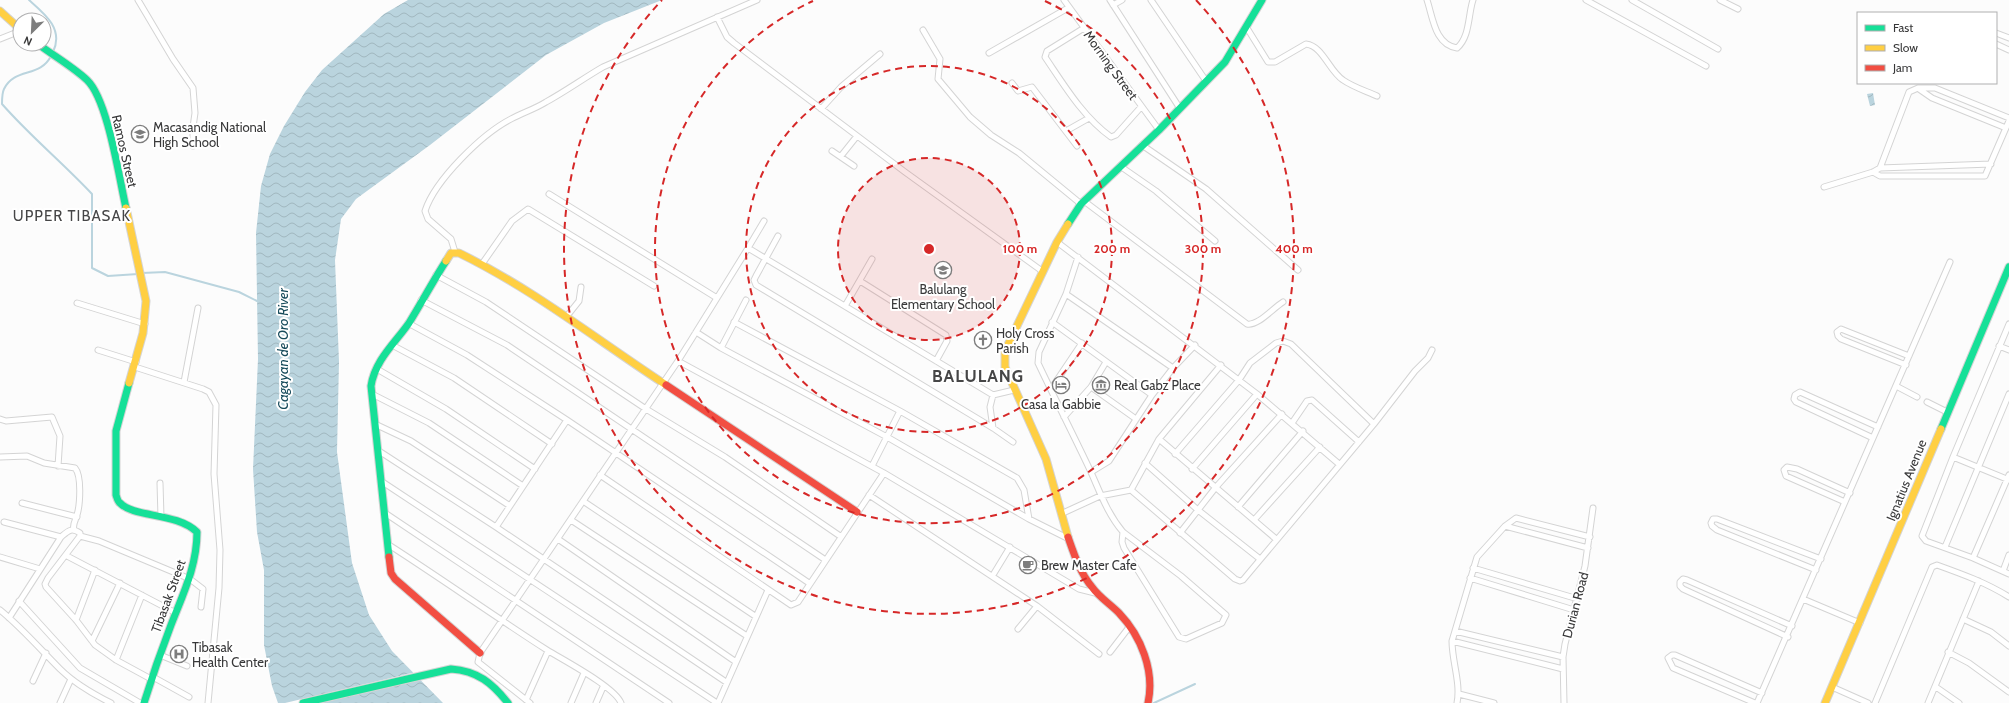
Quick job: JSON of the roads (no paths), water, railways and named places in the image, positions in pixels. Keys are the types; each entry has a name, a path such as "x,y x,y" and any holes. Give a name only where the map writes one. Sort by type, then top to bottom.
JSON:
{"street":[{"path":"138,0 172,59 193,88 195,113 193,146"},
{"path":"455,252 451,239 428,219 425,211 433,195 458,162 483,138 510,120 547,102 581,79 603,67 758,0"},
{"name":"Morning Street","path":"1064,0 1068,8 1159,130"},
{"path":"1110,0 1179,107"},
{"path":"1113,5 1122,0"},
{"path":"1151,0 1206,81"},
{"path":"1148,703 1151,675 1130,626 1119,612 1095,593 1080,569 1069,539 1063,513 1046,458 1014,390 1005,367 1004,351 1057,242 1082,203 1159,130 1179,107 1225,62 1247,28 1262,0"},
{"path":"1427,0 1439,37 1444,43 1457,48 1462,44 1466,35 1473,0"},
{"path":"1586,0 1594,2 1706,66"},
{"path":"1632,0 1718,49"},
{"path":"1720,0 1738,10"},
{"path":"989,52 1068,8"},
{"path":"0,11 12,22"},
{"path":"718,17 727,37 857,136 1042,271"},
{"path":"1084,28 1050,48 1045,57 1089,118 1111,137 1116,135 1141,107"},
{"path":"1247,28 1268,62 1275,62 1306,44 1310,44 1317,48 1330,67 1343,80 1377,96"},
{"path":"923,30 940,59 938,79 970,117 991,136 1019,153 1082,203 1247,324 1253,325 1258,322 1272,309 1283,302"},
{"path":"1997,33 2009,38"},
{"path":"0,40 12,34"},
{"path":"1997,44 2009,50"},
{"name":"Ramos Street","path":"48,52 88,81 96,92 104,109 140,266 144,290"},
{"path":"821,109 840,87 880,54"},
{"path":"1012,83 1018,91 1032,87 1077,146"},
{"path":"1918,88 1932,98 2006,128"},
{"path":"1873,172 1880,176 1985,176 2009,119 1935,88 1918,88 1909,92 1880,168"},
{"path":"1066,131 1089,118"},
{"path":"841,156 857,136"},
{"path":"1142,145 1206,189 1298,270"},
{"path":"832,151 854,166"},
{"path":"1824,187 1873,172 1880,168 1991,164"},
{"path":"1120,166 1156,191 1215,241"},
{"path":"549,194 717,298"},
{"path":"482,264 512,221 528,209 654,286"},
{"path":"548,651 528,701 478,662 480,653 646,409 662,382 678,361 764,221"},
{"path":"778,236 754,280 756,285 994,428 1012,442"},
{"path":"1057,242 1221,365 1282,414 1339,464"},
{"path":"748,248 993,395 1014,390"},
{"path":"480,653 395,579 392,573 381,481 377,425 372,394 372,381 377,369 408,323 450,253 455,252 506,277 567,316 662,382 774,454 857,512"},
{"path":"1078,257 1066,294 1052,322 1038,358 1038,363 1091,472 1109,514 1123,532 1181,576 1194,589 1226,615 1222,623 1186,639 1179,637 1124,548 1122,542 1123,532"},
{"path":"845,306 872,259"},
{"path":"1762,693 1675,655 1668,658 1673,668 1756,703 1762,693 1788,637 1820,559 1950,262"},
{"name":"Ignatius Avenue","path":"1825,703 2009,267"},
{"path":"436,275 486,302 646,409 724,457 840,536"},
{"path":"860,281 946,335 947,341 936,362"},
{"path":"567,316 580,301 581,287"},
{"name":"Tibasak Street","path":"144,290 145,324 116,431 116,495 119,503 129,509 161,516 187,524 197,532 190,579 160,655 144,703"},
{"path":"1066,294 1173,368"},
{"path":"421,300 507,345 824,559"},
{"path":"721,348 746,300"},
{"path":"77,302 145,324"},
{"path":"184,382 198,308"},
{"path":"734,322 900,411 1017,478 1024,490 1030,519"},
{"path":"1052,322 1152,395"},
{"path":"408,323 468,355 567,420 809,584"},
{"path":"2009,324 1922,536 1926,541 1973,558 2009,574"},
{"path":"1906,365 1841,339 1837,332 1841,329 1909,356"},
{"path":"696,332 721,348 887,437 1030,519 1069,539"},
{"path":"1175,454 1239,380 1245,369 1257,357 1276,343 1283,341 1291,344 1374,424"},
{"path":"1051,389 1082,344"},
{"path":"392,345 454,378 552,444"},
{"path":"1091,472 1109,461 1152,395 1173,368 1194,345"},
{"path":"1999,346 2009,350"},
{"path":"98,350 209,392 216,405 217,414 213,457 220,569 208,703"},
{"path":"1131,490 1180,533 1240,581 1246,577 1374,424 1415,371 1428,358 1432,350"},
{"path":"678,361 872,466 1080,589 1095,593"},
{"path":"1064,417 1091,387 1106,362"},
{"path":"1131,490 1159,439 1221,365"},
{"path":"377,369 446,409 535,469"},
{"path":"1896,386 1917,397"},
{"path":"1091,387 1136,419"},
{"path":"1874,438 1796,402 1794,399 1795,395 1800,392 1812,396 1878,427"},
{"path":"372,394 429,423 524,486"},
{"path":"1192,469 1257,394"},
{"path":"1945,547 2009,394"},
{"path":"993,395 990,407 994,428"},
{"path":"1292,423 1307,401 1312,400 1359,442"},
{"path":"1927,402 1947,412"},
{"path":"872,466 900,411"},
{"path":"1180,533 1216,487 1282,414"},
{"path":"0,419 6,420 52,417 60,436 58,466"},
{"path":"496,527 567,420"},
{"path":"377,425 411,441 510,506"},
{"path":"1238,507 1303,432"},
{"path":"1159,439 1276,540"},
{"path":"1254,520 1320,447"},
{"path":"379,452 496,527 726,682"},
{"path":"0,457 27,456 58,466 75,468 77,470 79,504 77,517 73,525 74,530"},
{"path":"1953,458 2008,478 1973,558"},
{"path":"1145,463 1198,510 1260,559"},
{"path":"1845,502 1786,476 1784,470 1787,467 1797,468 1850,493"},
{"path":"600,475 791,605 798,602 824,559 884,473"},
{"path":"381,481 717,703 768,590"},
{"path":"160,483 161,516"},
{"path":"1063,513 1100,496 1131,490"},
{"path":"869,495 993,575 1037,606 1099,654"},
{"path":"583,501 755,616"},
{"path":"22,504 77,517"},
{"name":"Durian Road","path":"1564,703 1563,657 1578,599 1590,537 1593,508"},
{"path":"385,513 669,703"},
{"path":"1457,703 1458,694 1452,641 1477,557 1505,526 1516,518 1590,537"},
{"path":"1816,570 1717,530 1711,523 1713,519 1718,519 1820,559"},
{"path":"571,520 747,636"},
{"path":"4,522 61,537"},
{"path":"1505,526 1588,548"},
{"path":"9,618 61,537 68,530 74,530 80,533 80,536 99,541 190,579 203,589 201,607"},
{"path":"80,536 67,556 45,584 46,587 76,620 92,642 116,660 189,697"},
{"path":"558,539 736,662"},
{"path":"389,545 548,651 584,673 616,696 621,703"},
{"path":"993,575 1010,547"},
{"path":"2003,571 2009,555"},
{"path":"67,556 176,613"},
{"path":"0,558 40,569"},
{"path":"1875,703 1932,567 1937,565 1979,581 2009,597"},
{"path":"1473,568 1578,599"},
{"path":"76,620 95,570"},
{"path":"1470,578 1574,610"},
{"path":"1788,637 1683,589 1680,586 1680,582 1683,579 1687,580 1792,626"},
{"path":"1928,703 1936,687 1948,652 1979,581"},
{"path":"92,642 120,583"},
{"path":"116,660 142,595"},
{"path":"1803,599 1860,623"},
{"path":"19,601 80,668 140,703"},
{"path":"1018,628 1037,606"},
{"path":"0,610 46,653 71,679 107,702"},
{"path":"1963,619 1990,632 2009,646"},
{"path":"1110,652 1130,626"},
{"path":"1455,632 1563,657"},
{"path":"1452,641 1563,669"},
{"path":"1948,652 1969,663 2009,692"},
{"path":"33,681 46,653"},
{"path":"160,655 187,666"},
{"path":"303,703 444,670 460,669 474,672 486,680 508,703"},
{"path":"571,703 584,673"},
{"path":"60,703 71,679"},
{"path":"596,703 603,687"},
{"path":"1832,687 1868,703"},
{"path":"1936,687 1959,703"},
{"path":"1458,694 1494,703"}],"water":[{"name":"Cagayan de Oro River","path":"408,0 662,0 604,23 546,55 430,145 356,199 341,219 335,260 339,362 337,452 352,563 369,615 392,651 443,703 278,703 272,686 264,645 264,570 257,532 253,469 258,359 256,233 261,186 270,154 284,126 305,92 322,70 384,14"},
{"path":"1873,93 1875,105 1870,106 1867,94"}],"waterway":[{"path":"29,0 47,17 54,29 56,44 53,52"},
{"path":"51,56 41,67 14,78 9,82 3,91 2,104 92,194 92,268 108,276 138,274"},
{"path":"142,273 165,272 239,292 257,301"},
{"path":"1154,703 1195,684"}],"place":[{"name":"Macasandig National High School","path":"140,134"},
{"name":"Balulang Elementary School","path":"943,270"},
{"name":"Holy Cross Parish","path":"983,340"},
{"name":"Casa la Gabbie","path":"1061,385"},
{"name":"Real Gabz Place","path":"1101,385"},
{"name":"Brew Master Cafe","path":"1028,565"},
{"name":"Tibasak Health Center","path":"179,654"}],"district":[{"name":"UPPER TIBASAK","path":"72,216"},
{"name":"BALULANG","path":"978,376"}]}
